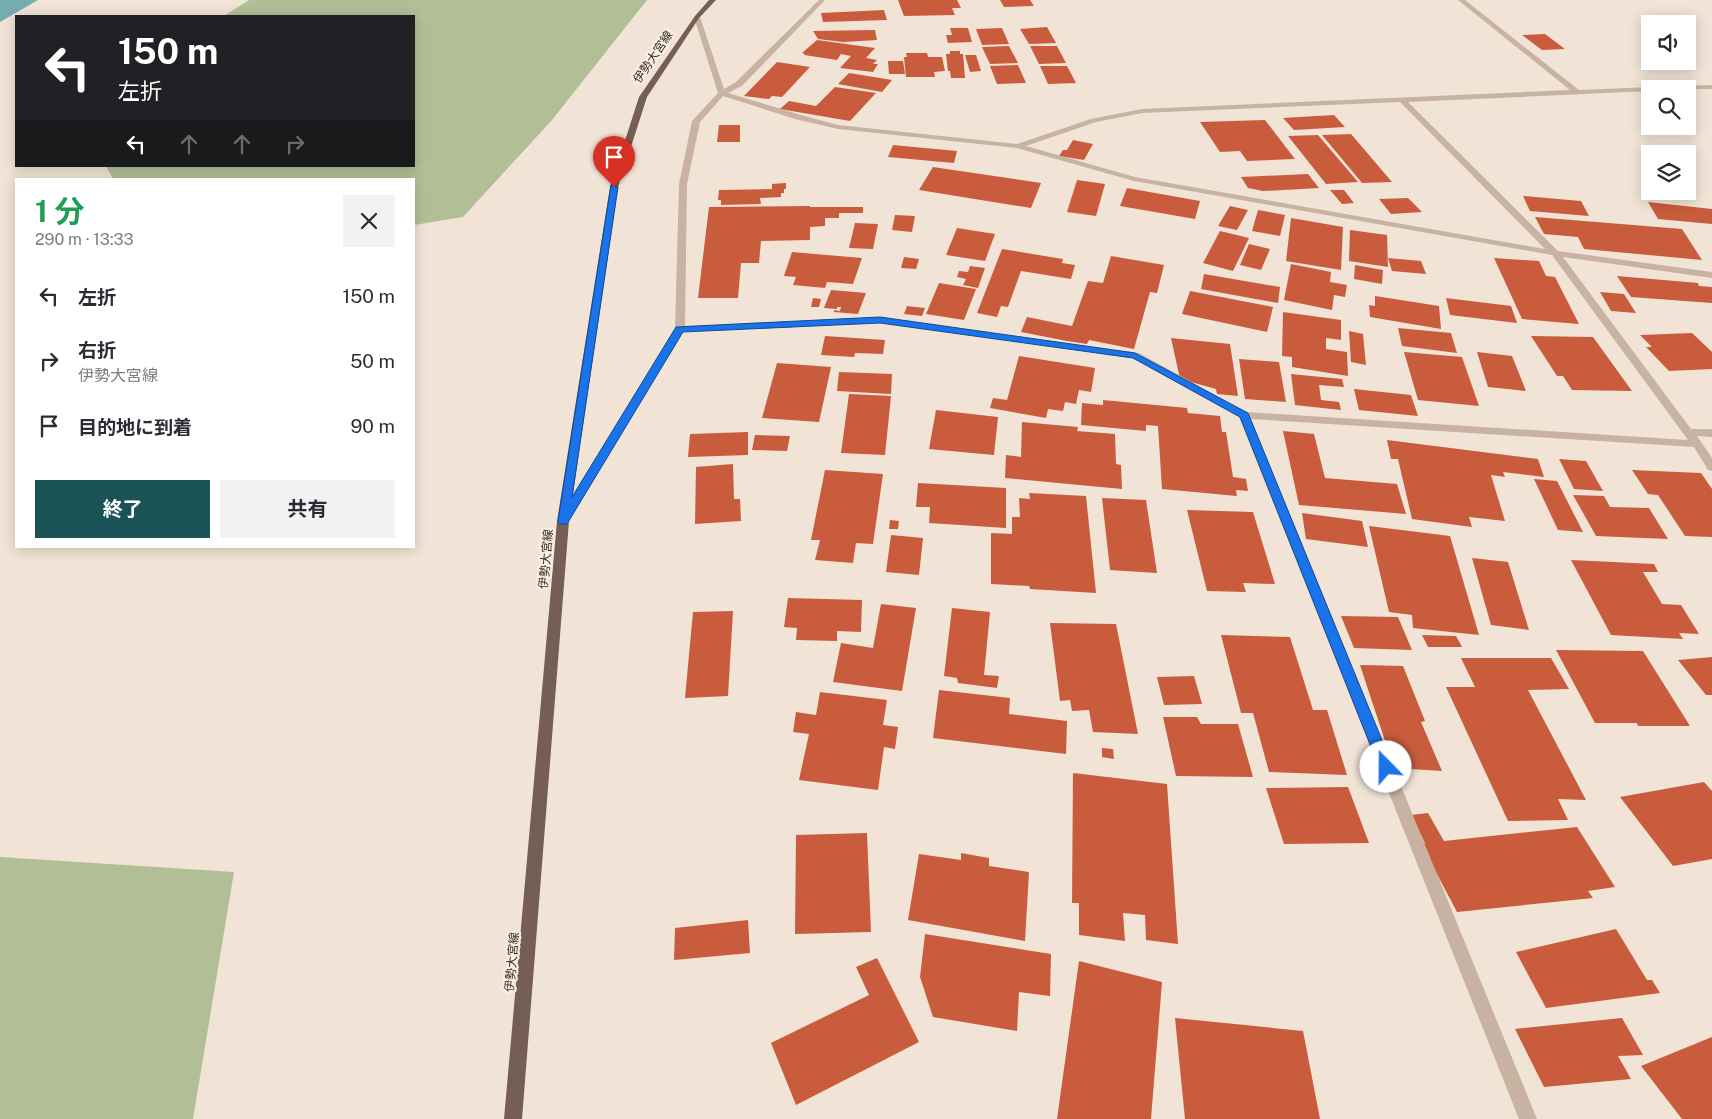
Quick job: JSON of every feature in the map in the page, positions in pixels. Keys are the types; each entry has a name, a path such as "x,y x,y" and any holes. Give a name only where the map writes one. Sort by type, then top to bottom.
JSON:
{"main road":[{"name":"伊勢大宮線","path":"513,1119 563,521 614,187 642,97 697,16 713,0"}],"street":[{"path":"563,521 680,329 683,184 696,121 722,92 739,84 822,0"},
{"path":"1460,0 1577,92"},
{"path":"697,16 722,92"},
{"path":"1696,88 1712,87"},
{"path":"1018,146 1085,122 1110,115 1142,111 1641,89"},
{"path":"722,92 798,118 838,126 1018,146 1134,179 1555,253 1712,275"},
{"path":"1403,101 1555,253 1697,444 1712,467"},
{"path":"680,329 880,320 1135,356 1244,415 1697,444"},
{"path":"1244,415 1528,1119"},
{"path":"1688,432 1712,434"}],"green space":[{"path":"249,0 647,0 552,120 463,217 415,225 415,178 112,178 107,167 415,167 415,15 226,15"},
{"path":"0,857 234,872 193,1119 0,1119"}],"water":[{"path":"0,0 38,0 0,22"}],"building":[{"path":"898,0 957,0 961,8 952,8 955,15 904,16"},
{"path":"1000,0 1030,0 1034,6 1004,7"},
{"path":"884,10 887,20 823,22 821,13"},
{"path":"1047,27 1056,43 1029,44 1020,29"},
{"path":"950,28 968,28 972,42 948,43 946,35 952,35"},
{"path":"1002,28 1009,44 982,45 976,29"},
{"path":"875,30 877,40 843,42 818,39 813,31"},
{"path":"1545,34 1565,49 1542,50 1522,35"},
{"path":"817,40 875,48 866,58 877,60 873,64 878,64 873,72 840,68 851,56 841,54 837,60 804,55 802,53"},
{"path":"1009,46 1018,63 990,64 982,47"},
{"path":"1030,46 1057,46 1066,63 1039,64"},
{"path":"950,51 960,51 960,54 963,54 965,78 951,78 950,71 948,71 946,54 950,54"},
{"path":"906,53 927,53 928,57 942,57 945,71 934,72 935,77 906,77 904,57 907,57"},
{"path":"965,55 976,55 981,71 970,72"},
{"path":"888,61 903,61 905,74 889,74"},
{"path":"777,62 810,67 782,97 772,96 769,99 744,96"},
{"path":"1018,65 1026,83 997,84 990,66"},
{"path":"1040,66 1067,66 1076,83 1048,84"},
{"path":"849,73 892,80 882,92 838,84"},
{"path":"835,87 876,93 850,121 780,109 789,101 816,106"},
{"path":"1334,115 1345,127 1294,130 1283,118"},
{"path":"1265,120 1295,159 1247,161 1240,151 1220,152 1200,122"},
{"path":"719,125 740,125 740,142 717,142"},
{"path":"1351,134 1392,182 1362,183 1322,135"},
{"path":"1318,135 1358,182 1326,184 1288,136"},
{"path":"1073,140 1093,144 1084,160 1059,156 1063,150 1067,150"},
{"path":"893,145 957,151 954,163 888,157"},
{"path":"933,167 1041,183 1031,208 919,190"},
{"path":"1308,174 1319,188 1263,191 1248,188 1241,177"},
{"path":"1077,180 1105,184 1096,216 1067,212"},
{"path":"786,183 786,189 784,189 784,193 781,193 781,197 760,198 761,204 721,205 721,200 718,200 719,190 772,189 772,184"},
{"path":"1127,188 1200,201 1195,219 1120,206"},
{"path":"1330,190 1344,190 1354,203 1342,204"},
{"path":"1523,196 1581,201 1589,216 1530,211"},
{"path":"1408,198 1422,212 1391,214 1379,199"},
{"path":"1648,202 1712,209 1712,224 1658,219"},
{"path":"1230,206 1248,210 1237,230 1218,226"},
{"path":"709,207 863,207 863,213 839,213 839,218 825,218 825,226 810,227 810,240 761,241 759,263 741,263 738,298 698,298"},
{"path":"1258,210 1285,215 1280,236 1252,231"},
{"path":"895,215 915,216 912,232 892,230"},
{"path":"1535,217 1682,229 1702,260 1584,249 1578,237 1544,234"},
{"path":"1291,218 1343,227 1341,270 1286,261"},
{"path":"855,223 878,224 873,249 849,248"},
{"path":"957,228 995,234 985,261 946,255"},
{"path":"1350,230 1387,235 1388,267 1349,261"},
{"path":"1220,231 1249,238 1233,271 1203,263"},
{"path":"1249,244 1270,249 1261,270 1240,265"},
{"path":"1002,249 1063,259 1062,263 1075,265 1071,279 1021,271 1008,307 1001,306 997,317 977,313"},
{"path":"792,252 862,258 853,284 827,282 825,288 793,285 796,277 784,276"},
{"path":"1111,256 1164,265 1157,293 1150,292 1134,349 1089,340 1087,344 1021,332 1027,317 1072,326 1088,281 1103,283"},
{"path":"904,257 919,259 916,269 901,268"},
{"path":"1388,258 1421,261 1426,274 1392,271"},
{"path":"1494,258 1539,261 1546,276 1555,277 1579,324 1522,319"},
{"path":"1291,264 1331,272 1330,282 1347,285 1345,297 1334,295 1332,310 1284,300"},
{"path":"1355,265 1383,270 1382,284 1354,279"},
{"path":"970,266 985,268 978,288 963,285 966,279 957,277 959,271 968,272"},
{"path":"1204,274 1280,287 1278,303 1201,289"},
{"path":"1617,276 1698,283 1699,286 1712,287 1712,303 1631,297"},
{"path":"939,283 976,289 964,320 926,314"},
{"path":"831,290 866,293 858,314 834,312 834,310 840,311 841,307 837,307 837,309 824,308"},
{"path":"1190,291 1273,307 1267,332 1182,314"},
{"path":"1600,292 1624,294 1636,313 1611,311"},
{"path":"1375,296 1439,306 1441,329 1370,317 1369,305 1375,306"},
{"path":"813,298 821,299 819,307 811,307"},
{"path":"1446,298 1511,306 1517,323 1450,315"},
{"path":"907,306 925,308 922,316 904,314"},
{"path":"1283,312 1341,320 1341,340 1326,338 1326,349 1347,352 1348,376 1292,367 1292,357 1282,356"},
{"path":"1398,328 1451,333 1457,353 1402,346"},
{"path":"1349,331 1363,334 1366,365 1351,362"},
{"path":"1692,333 1712,352 1712,369 1669,371 1646,347 1652,347 1640,335"},
{"path":"825,336 885,340 883,354 855,353 854,357 821,355"},
{"path":"1531,336 1593,337 1632,391 1572,390 1563,376 1557,376"},
{"path":"1171,338 1230,344 1238,396 1217,394 1216,389 1180,379"},
{"path":"1404,352 1462,357 1479,406 1418,400"},
{"path":"1477,352 1512,356 1526,391 1488,387"},
{"path":"1019,356 1095,368 1091,392 1079,390 1076,404 1065,402 1063,411 1048,409 1046,418 990,408 993,398 1007,400"},
{"path":"1239,359 1279,362 1286,402 1245,399"},
{"path":"777,363 831,367 819,422 762,418"},
{"path":"839,372 892,374 891,394 837,391"},
{"path":"1291,374 1342,379 1344,387 1319,385 1321,400 1339,402 1341,410 1295,405"},
{"path":"1354,389 1411,395 1418,416 1359,410"},
{"path":"849,394 891,396 885,455 841,453"},
{"path":"1103,400 1187,408 1188,413 1220,416 1222,432 1226,432 1233,477 1246,479 1248,491 1236,490 1237,496 1162,489 1158,426 1146,425 1146,431 1081,425 1082,403 1103,405"},
{"path":"936,410 998,417 994,455 929,449"},
{"path":"1022,422 1078,427 1077,431 1115,434 1116,464 1121,465 1122,489 1005,478 1006,455 1021,457"},
{"path":"1283,431 1314,434 1325,478 1397,484 1406,514 1299,505"},
{"path":"748,432 748,455 688,457 690,434"},
{"path":"755,435 790,436 787,451 752,450"},
{"path":"1387,440 1538,459 1544,477 1503,472 1505,477 1491,475 1505,521 1469,517 1472,527 1412,519 1398,459 1391,459"},
{"path":"1559,459 1586,461 1603,491 1574,489"},
{"path":"733,464 734,499 740,499 741,521 695,524 696,467"},
{"path":"825,470 883,474 873,544 856,543 853,563 815,560 820,540 811,540"},
{"path":"1632,470 1701,473 1712,489 1712,537 1685,536 1658,495 1648,494"},
{"path":"1534,479 1557,481 1583,532 1558,530"},
{"path":"918,483 1006,488 1006,528 929,523 930,507 916,507"},
{"path":"1029,493 1086,496 1096,593 1030,589 1029,586 991,584 991,533 1012,534 1012,517 1020,517 1019,498 1030,499"},
{"path":"1573,495 1604,496 1610,507 1649,508 1668,539 1596,536"},
{"path":"1102,498 1146,500 1157,573 1110,570"},
{"path":"1187,510 1253,512 1275,584 1243,583 1246,592 1207,591"},
{"path":"1302,513 1362,521 1368,547 1306,539"},
{"path":"890,520 899,521 898,529 889,529"},
{"path":"1369,526 1450,536 1479,635 1413,628 1412,615 1389,612"},
{"path":"891,535 923,538 919,575 886,572"},
{"path":"1472,558 1508,562 1529,630 1491,625"},
{"path":"1571,560 1654,564 1658,572 1643,572 1662,604 1681,605 1699,634 1679,633 1683,639 1611,635"},
{"path":"788,598 862,600 861,632 837,631 837,641 796,640 797,628 784,627"},
{"path":"881,604 916,608 902,691 833,682 841,643 873,648"},
{"path":"952,608 990,612 984,675 999,676 997,688 958,683 957,678 944,676"},
{"path":"733,611 728,696 685,698 693,612"},
{"path":"1341,616 1398,617 1412,650 1354,648"},
{"path":"1050,623 1116,624 1138,734 1093,732 1089,710 1072,711 1070,700 1060,701"},
{"path":"1221,635 1290,637 1313,710 1327,710 1347,775 1269,772 1253,713 1241,713"},
{"path":"1422,635 1456,636 1462,647 1428,647"},
{"path":"1556,650 1643,651 1690,726 1638,726 1637,723 1595,723"},
{"path":"1712,657 1712,695 1706,695 1678,660"},
{"path":"1461,658 1551,658 1569,689 1528,690 1586,800 1558,799 1568,820 1508,821 1446,687 1475,687"},
{"path":"1360,665 1403,666 1425,721 1421,722 1442,771 1394,768"},
{"path":"1194,676 1202,704 1164,705 1157,677"},
{"path":"939,690 1010,698 1009,714 1067,721 1066,754 933,738"},
{"path":"820,692 887,700 883,725 898,727 895,749 884,747 878,790 799,780 809,734 793,732 796,712 816,715"},
{"path":"1163,717 1197,717 1201,724 1238,724 1253,777 1176,776"},
{"path":"1102,748 1113,749 1114,759 1102,757"},
{"path":"1073,773 1167,784 1178,944 1146,940 1145,915 1123,913 1125,941 1079,935 1079,903 1072,903"},
{"path":"1704,782 1712,791 1712,859 1673,866 1620,797"},
{"path":"1348,787 1369,843 1284,844 1266,788"},
{"path":"1428,813 1444,841 1577,827 1615,887 1588,891 1593,898 1457,912 1421,844 1425,843 1411,815"},
{"path":"867,833 871,932 795,934 796,835"},
{"path":"961,853 989,858 989,866 1029,872 1025,941 908,920 919,854 961,860"},
{"path":"748,920 750,953 674,960 675,928"},
{"path":"1616,929 1647,980 1652,980 1660,993 1546,1008 1516,952"},
{"path":"925,934 1051,954 1050,996 1019,992 1017,1031 933,1017 920,977"},
{"path":"877,958 919,1042 796,1105 771,1043 869,995 856,967"},
{"path":"1079,961 1162,982 1151,1119 1057,1119"},
{"path":"1175,1018 1303,1031 1320,1119 1185,1119"},
{"path":"1622,1018 1643,1055 1618,1056 1631,1079 1544,1087 1515,1029"},
{"path":"1712,1037 1712,1119 1682,1119 1641,1066"}],"route":[{"path":"614,187 563,521 680,329 880,320 1135,356 1244,415 1386,767"}]}
